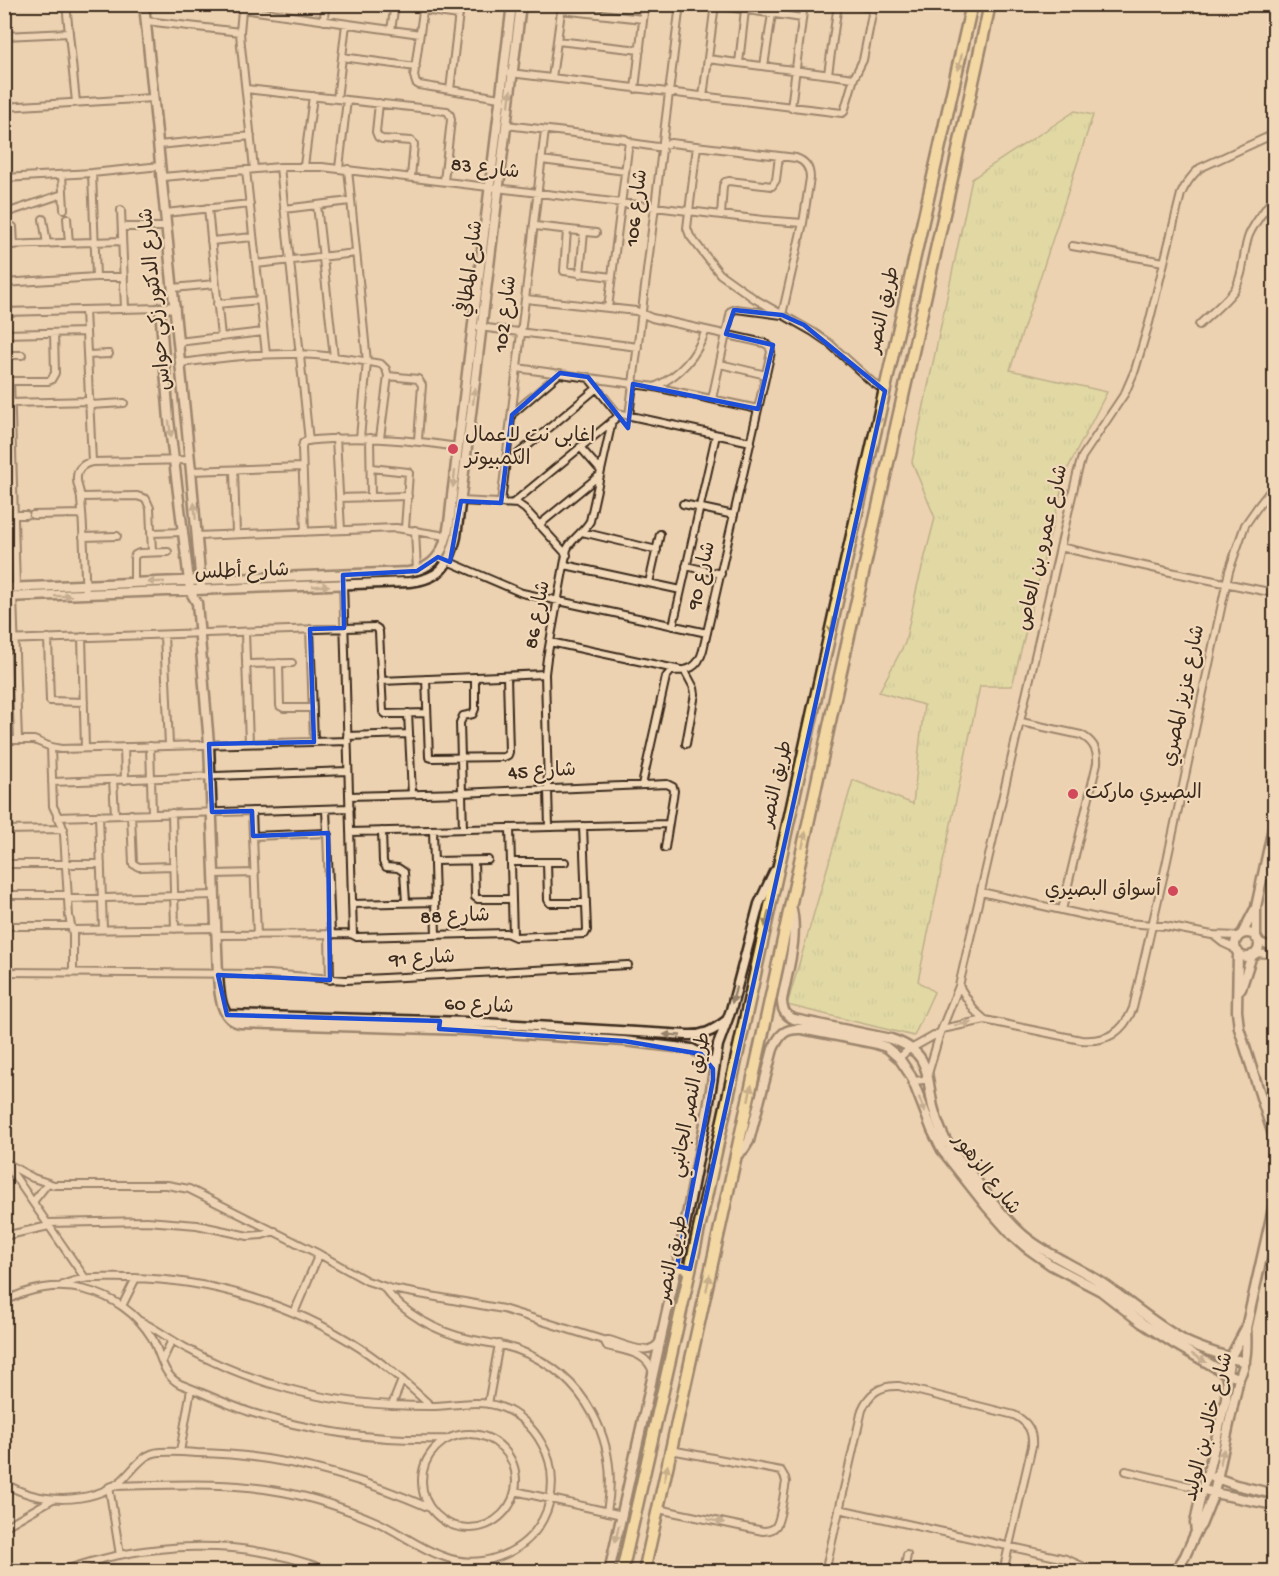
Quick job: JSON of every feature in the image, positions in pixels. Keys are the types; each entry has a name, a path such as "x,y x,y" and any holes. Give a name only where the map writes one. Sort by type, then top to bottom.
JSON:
{"highway":[{"name":"طريق النصر","path":"622,1572 972,4"},
{"name":"طريق النصر","path":"644,1572 829,721 990,4"},
{"path":"934,178 951,183"},
{"path":"841,586 849,593 859,591"},
{"path":"836,606 846,604 855,612"},
{"path":"677,1266 690,1269"}],"street":[{"path":"66,4 76,102"},
{"name":"شارع الدكتور زكي حواس","path":"144,4 201,586"},
{"path":"206,4 420,34"},
{"path":"324,21 326,4"},
{"path":"391,30 395,4"},
{"path":"450,90 460,4"},
{"name":"شارع المطافي","path":"494,188 506,125 512,4"},
{"name":"شارع المطافي","path":"448,561 456,537 461,501 477,327 494,188 500,98 508,73 521,4"},
{"path":"587,4 644,8 635,89"},
{"name":"شارع 106","path":"629,416 680,4"},
{"path":"791,108 804,4"},
{"path":"828,74 838,4"},
{"path":"508,73 839,114 844,112 854,78 863,60 874,6 844,4"},
{"path":"703,97 715,5 802,18"},
{"path":"459,15 424,7 414,80 419,85 500,98"},
{"path":"552,78 561,7 643,19"},
{"path":"243,10 240,32 254,169"},
{"path":"739,63 745,10"},
{"path":"764,66 772,14"},
{"path":"146,21 240,32"},
{"path":"337,99 346,24"},
{"path":"4,36 69,33"},
{"path":"557,41 639,50"},
{"path":"342,57 416,67"},
{"path":"708,59 854,78"},
{"path":"246,89 447,111 451,120 444,181"},
{"path":"304,166 313,96"},
{"path":"4,107 153,98"},
{"path":"339,168 347,100"},
{"path":"379,103 376,132 378,137 411,141 414,144 411,177"},
{"path":"506,125 625,139 633,144 657,147 671,143 795,158 805,163 810,172 803,223 782,315"},
{"name":"شارع 102","path":"501,503 545,130"},
{"name":"شارع عمرو بن العاص","path":"928,1074 958,986 1082,457 1125,393 1135,370 1185,184 1200,168 1275,134"},
{"path":"158,145 251,136"},
{"path":"608,308 629,141"},
{"path":"697,146 687,228 690,236 720,274 755,299 804,325 829,343 885,392"},
{"path":"721,215 725,182 772,186 776,180 779,156"},
{"path":"542,160 625,171"},
{"path":"4,178 161,166"},
{"path":"280,167 309,441"},
{"name":"شارع 83","path":"162,177 280,167 339,168 539,194 803,223"},
{"path":"348,169 367,362 360,438"},
{"path":"246,170 266,354"},
{"path":"92,173 96,277"},
{"path":"62,175 64,209"},
{"path":"12,211 63,194"},
{"path":"1199,325 1234,291 1243,267 1249,235 1275,196"},
{"path":"284,209 350,201"},
{"path":"165,213 250,204"},
{"path":"317,205 334,357"},
{"path":"208,208 220,337"},
{"path":"121,210 125,309"},
{"path":"67,218 69,243"},
{"path":"44,219 47,244"},
{"path":"535,226 596,233"},
{"path":"13,227 14,245"},
{"path":"122,227 167,227"},
{"path":"567,230 563,270 612,277"},
{"path":"580,274 584,232"},
{"path":"211,241 253,237"},
{"path":"4,245 122,241"},
{"path":"1072,246 1164,262"},
{"path":"256,264 356,254"},
{"path":"4,283 124,277"},
{"path":"173,288 215,284"},
{"path":"217,304 260,300"},
{"path":"526,300 636,311 652,318 726,334"},
{"path":"4,312 175,307"},
{"name":"شارع الدكتور زكي حواس","path":"160,308 169,420 190,591"},
{"path":"85,310 92,462"},
{"path":"712,399 730,314 734,310 782,315"},
{"path":"477,327 638,347"},
{"name":"شارع المطافي","path":"446,536 477,327"},
{"path":"655,387 674,376 689,363 702,342 706,330"},
{"path":"4,334 86,332"},
{"path":"178,342 263,332"},
{"path":"16,588 8,412 10,403 7,381 48,381 54,377 54,333"},
{"name":"شارع 90","path":"642,785 666,677 671,671 685,671 697,663 701,657 771,352 769,346 764,343 726,334"},
{"path":"87,355 110,354"},
{"path":"180,363 234,356 299,354 381,364 388,372 388,376 380,438"},
{"path":"4,355 22,355"},
{"path":"720,364 766,375"},
{"path":"517,368 655,387 758,409"},
{"path":"512,415 560,373"},
{"path":"388,376 418,379 422,385 418,440"},
{"path":"588,377 615,412 751,442"},
{"path":"506,465 597,388"},
{"path":"10,403 124,403"},
{"path":"513,503 621,414"},
{"name":"شارع 86","path":"549,827 545,674 567,549 590,521 612,421"},
{"path":"673,626 716,435"},
{"path":"336,438 340,530"},
{"path":"370,438 371,497"},
{"path":"304,532 302,445 306,441 380,438 418,440 458,447"},
{"path":"540,525 601,473 580,447"},
{"path":"86,590 81,497 77,477 82,466 92,462 190,460"},
{"path":"191,471 302,467"},
{"path":"371,468 408,472 410,475 405,528"},
{"path":"234,470 236,534"},
{"name":"شارع عزيز المصري","path":"941,1031 985,1020 1095,1041 1106,1039 1130,1016 1226,583 1245,525 1275,486"},
{"path":"339,498 408,496"},
{"path":"81,497 141,497 149,503 152,552"},
{"path":"461,501 513,503 525,509 567,555"},
{"path":"683,504 734,515"},
{"path":"4,514 82,514"},
{"path":"197,536 405,528 446,536 443,549 438,557 425,568 417,571 415,530"},
{"path":"152,534 184,532"},
{"path":"582,532 657,550"},
{"path":"4,533 14,533"},
{"path":"649,583 660,534"},
{"path":"83,537 117,536"},
{"path":"1060,547 1275,593"},
{"path":"135,583 134,557 137,553 168,552"},
{"path":"438,557 517,591 707,633"},
{"name":"شارع أطلس","path":"9,597 135,583 189,581 201,586 409,582 430,577 448,561"},
{"path":"566,564 681,590"},
{"path":"686,566 721,574"},
{"name":"شارع أطلس","path":"4,588 190,591 201,586 417,571"},
{"path":"343,575 353,935"},
{"name":"شارع 60","path":"201,586 197,603 209,744 218,975 222,1001 227,1015 235,1022 440,1025 624,1036 698,1036 708,1033 726,1021"},
{"name":"شارع 60","path":"190,591 197,603"},
{"path":"9,597 15,640 18,740"},
{"path":"4,640 375,627 378,629 384,713 427,713"},
{"path":"310,629 314,742"},
{"path":"245,632 249,743"},
{"path":"164,634 169,746"},
{"path":"82,637 85,748"},
{"path":"48,638 50,701 84,702"},
{"path":"550,642 685,671 695,694 686,744"},
{"path":"279,663 280,706 313,708"},
{"path":"246,664 292,663"},
{"path":"381,681 545,674"},
{"path":"426,679 429,757 504,757 508,756 509,752 507,676"},
{"path":"463,829 460,720 465,715 472,714 475,709 475,677"},
{"path":"408,713 412,794"},
{"path":"1020,722 1081,735 1087,738 1096,749 1097,763 1062,910"},
{"path":"4,740 34,740 61,749 314,742 409,734"},
{"path":"150,746 152,813"},
{"path":"51,747 53,806 64,829 73,973"},
{"path":"124,747 125,780"},
{"path":"52,782 348,771"},
{"path":"113,780 115,814"},
{"name":"شارع 45","path":"349,795 462,794 667,784 674,788 665,848"},
{"path":"57,817 350,808"},
{"path":"326,809 330,980"},
{"path":"252,811 257,935"},
{"path":"171,813 175,928"},
{"path":"131,814 133,864 139,867 173,866"},
{"path":"99,815 103,929"},
{"path":"1238,998 1254,954 1258,949 1256,908 1275,823"},
{"path":"350,832 668,824"},
{"name":"شارع 88","path":"4,926 103,929 175,928 257,935 330,934 357,937 506,933 513,936 585,934 587,930 583,826"},
{"path":"510,828 513,936"},
{"path":"4,830 64,829"},
{"path":"433,830 436,935"},
{"path":"382,831 382,862 386,867 398,868 404,872 406,902"},
{"path":"253,836 327,833"},
{"path":"434,861 488,860"},
{"path":"474,861 475,897 478,899 511,899"},
{"name":"طريق النصر الجانبي","path":"609,1572 677,1266 718,1045 731,1010 759,904 780,861"},
{"path":"511,862 565,862"},
{"path":"547,862 550,903 586,903"},
{"path":"4,864 100,864"},
{"path":"214,874 255,873"},
{"path":"1263,877 1275,873"},
{"path":"981,892 1116,922 1176,927 1212,935 1250,933 1275,948"},
{"path":"4,895 102,898 215,895"},
{"path":"352,904 435,902"},
{"path":"791,904 794,936 782,1000 786,1014 794,1019 891,1039 911,1049"},
{"path":"1256,908 1235,943 1237,1011 1239,1028 1275,1138"},
{"path":"1212,935 1246,956 1275,953"},
{"name":"شارع 91","path":"4,972 269,974 330,980 495,974 628,965"},
{"path":"958,986 985,1020"},
{"name":"شارع الزهور","path":"736,1156 749,1141 773,1049 784,1032 790,1029 802,1029 886,1047 899,1058 913,1081 942,1150 1012,1235 1051,1265 1101,1291 1160,1335 1227,1374 1239,1378"},
{"path":"899,1058 941,1031"},
{"name":"شارع 60","path":"624,1036 692,1049 701,1054 713,1069"},
{"name":"شارع الزهور","path":"911,1049 920,1058 928,1074 935,1115 945,1140 1013,1225 1028,1239 1063,1262 1101,1282 1163,1328 1189,1342 1245,1362"},
{"path":"913,1081 924,1080 928,1074"},
{"path":"5,1162 33,1178 61,1185 183,1187 275,1231 384,1288 489,1305 606,1341 609,1340 643,1353 651,1365 653,1374"},
{"path":"5,1162 85,1278"},
{"path":"33,1202 48,1183"},
{"name":"شارع خالد بن الوليد","path":"1196,1532 1195,1523 1202,1489 1226,1399 1230,1358 1246,1328 1275,1204"},
{"path":"4,1236 48,1225 147,1221 197,1225 248,1236 275,1231"},
{"path":"294,1313 319,1254"},
{"path":"61,1286 85,1278 136,1278 168,1281 250,1297 327,1328 360,1348 432,1406"},
{"path":"122,1306 136,1278"},
{"path":"6,1301 39,1288 61,1286 93,1291 122,1306 138,1320 172,1340 224,1367 268,1383 313,1395 392,1405 488,1404 497,1406 514,1414 529,1426 541,1441 549,1458 552,1477 550,1499 541,1523 529,1538 514,1550 496,1558 477,1562 458,1561 440,1556 397,1532 352,1512 286,1493 209,1484 110,1487"},
{"path":"384,1288 401,1306 434,1326 467,1339 500,1344 528,1353 567,1379 587,1402 600,1428 607,1453 610,1479 607,1512"},
{"path":"138,1320 151,1337 172,1379 191,1389 250,1412 321,1430 384,1438 448,1439"},
{"name":"شارع خالد بن الوليد","path":"1175,1572 1201,1526 1214,1493 1239,1378 1245,1362 1246,1328"},
{"path":"162,1361 172,1340"},
{"path":"643,1353 656,1346 660,1340"},
{"path":"488,1404 500,1344"},
{"path":"392,1405 402,1380"},
{"path":"825,1572 865,1401 872,1393 889,1386 899,1386 1014,1415 1022,1418 1027,1424 1033,1439 1032,1446 1003,1572"},
{"path":"180,1452 191,1389"},
{"path":"462,1435 476,1435 501,1446 513,1463 516,1477 515,1491 506,1510 495,1520 482,1527 453,1526 430,1508 422,1487 422,1473 431,1453 442,1442 462,1435"},
{"path":"658,1509 763,1531 771,1530 778,1521 786,1482 781,1472 671,1450"},
{"path":"4,1484 28,1494 53,1499 82,1497 110,1487 121,1480 140,1461 160,1452 243,1455 310,1466 359,1479 430,1508"},
{"path":"1126,1471 1214,1493 1275,1505"},
{"path":"1207,1476 1275,1494"},
{"path":"110,1487 120,1555"},
{"path":"515,1491 622,1515"},
{"path":"4,1527 53,1499"},
{"path":"839,1509 1066,1559 1082,1566 1088,1572"},
{"path":"58,1572 120,1555 175,1547 243,1549 286,1556 332,1572"},
{"path":"904,1572 907,1555"}],"highlighted area":[{"path":"734,310 782,315 804,325 885,391 690,1269 677,1266 713,1080 713,1069 701,1054 624,1041 439,1029 440,1021 227,1015 218,975 330,980 328,833 253,836 252,811 212,812 209,744 314,742 310,629 344,628 343,575 417,571 438,557 450,562 461,501 501,503 512,415 560,373 588,377 628,428 633,384 758,409 773,345 726,334"}],"green space":[{"path":"1075,111 1093,115 1010,370 1107,392 1066,472 1012,686 980,686 918,981 934,992 914,1036 787,1005 853,780 913,804 924,705 879,692 905,643 935,518 912,462 972,179"}],"place":[{"name":"اغابى نت لاعمال الكمبيوتر","path":"453,449"},
{"name":"البصيري ماركت","path":"1073,794"},
{"name":"أسواق البصيري","path":"1173,891"}]}
